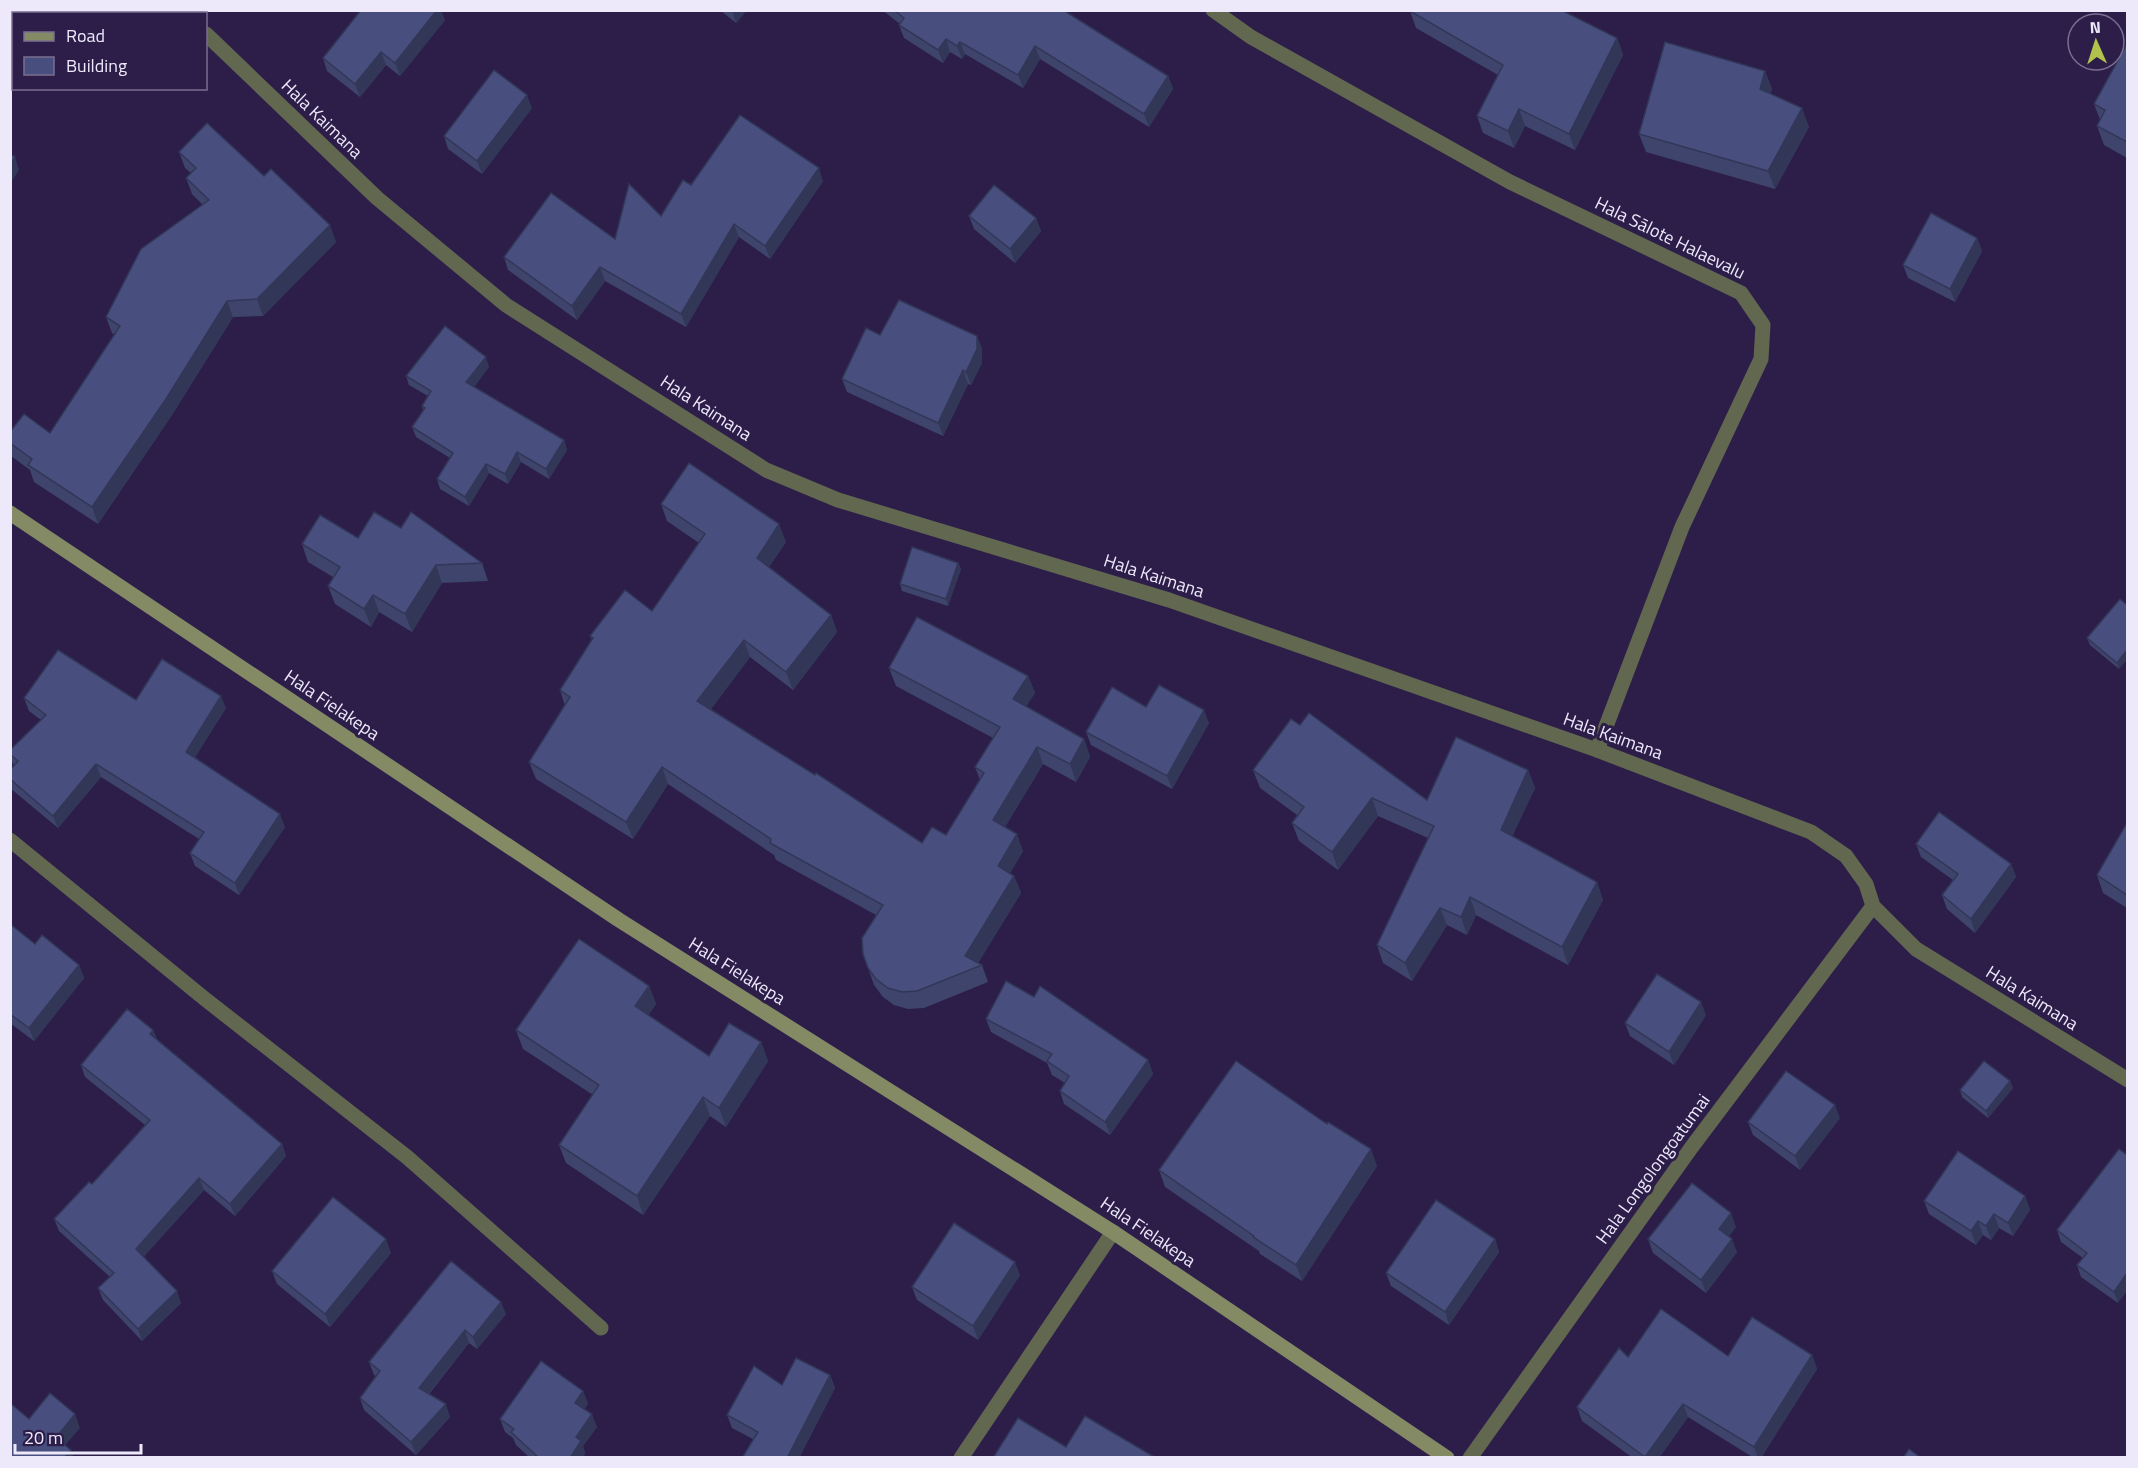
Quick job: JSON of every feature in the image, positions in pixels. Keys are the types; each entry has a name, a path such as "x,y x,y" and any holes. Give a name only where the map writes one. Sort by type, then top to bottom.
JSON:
{"street":[{"name":"Hala Sālote Halaevalu","path":"1213,10 1251,37 1510,182 1741,293 1763,325 1761,359 1682,528 1597,750"},
{"name":"Hala Kaimana","path":"207,35 376,198 506,304 766,470 838,500 1168,600 1597,750 1811,832 1846,856 1866,884 1873,906 1916,949 2127,1080"},
{"name":"Hala Fielakepa","path":"10,513 619,920 1113,1232 1447,1458"},
{"path":"10,840 205,999 407,1157 601,1328"},
{"name":"Hala Longolongoatumai","path":"1470,1458 1691,1148 1873,906"},
{"path":"961,1458 1113,1232"}],"building":[{"path":"10,10 89,10 90,12 12,12 12,36 10,35"},
{"path":"361,10 437,10 395,63 381,52 355,84 323,58"},
{"path":"894,10 1063,10 1168,76 1144,114 1035,46 1018,75 960,42 957,46 946,39 938,50 899,25 904,18"},
{"path":"1410,10 1561,10 1617,38 1569,134 1519,109 1508,131 1477,116 1503,65"},
{"path":"1665,42 1765,71 1760,89 1802,108 1768,171 1639,134"},
{"path":"2127,44 2127,142 2097,126 2105,110 2094,104 2112,72 2126,72"},
{"path":"494,70 527,95 477,161 444,136"},
{"path":"740,115 819,168 765,246 734,224 681,314 600,267 572,306 504,257 551,193 615,239 629,184 661,216 683,180 691,185"},
{"path":"207,123 264,176 271,169 330,225 257,299 227,301 166,399 92,507 28,465 32,459 10,443 10,432 24,414 50,433 120,326 106,317 141,249 209,200 186,178 196,168 179,152"},
{"path":"10,154 15,157 10,164"},
{"path":"994,185 1036,218 1010,249 969,216"},
{"path":"1931,213 1977,238 1950,289 1903,265"},
{"path":"899,300 977,336 977,349 966,372 963,370 938,423 842,379 866,328 880,335"},
{"path":"445,326 486,357 466,382 564,440 546,469 517,452 505,474 486,464 465,497 437,479 453,453 412,427 425,408 422,406 431,391 406,376"},
{"path":"689,463 779,524 757,558 831,615 786,672 744,640 697,701 815,775 816,773 922,843 932,827 946,835 984,773 975,767 1000,727 889,668 917,617 1028,676 1013,699 1084,739 1070,764 1037,747 993,820 1017,834 998,866 1014,876 965,956 982,965 917,991 902,992 888,988 876,979 868,968 863,954 862,938 883,905 770,843 771,839 662,767 626,822 529,762 570,697 560,690 593,638 590,636 625,590 652,611 705,534 661,504"},
{"path":"374,512 401,528 411,512 482,563 436,565 405,614 373,595 364,609 328,586 340,567 302,544 320,515 358,538"},
{"path":"912,547 958,563 946,599 900,584"},
{"path":"2120,599 2127,605 2127,650 2117,663 2087,638"},
{"path":"58,650 136,700 162,659 221,696 186,752 280,814 235,883 190,853 204,832 96,764 53,816 10,779 10,770 18,761 10,754 10,750 46,715 24,698"},
{"path":"1159,685 1204,710 1167,776 1086,732 1112,687 1146,707"},
{"path":"1309,713 1427,800 1456,737 1528,770 1501,830 1597,882 1562,947 1470,897 1461,917 1440,908 1405,963 1377,945 1434,826 1372,798 1332,852 1292,823 1304,807 1253,770 1291,719 1300,725"},
{"path":"1939,812 2011,864 1971,919 1942,895 1958,874 1916,844"},
{"path":"2127,823 2127,895 2097,875"},
{"path":"10,924 35,944 42,935 79,965 29,1028 10,1014"},
{"path":"579,939 649,986 635,1006 709,1056 729,1023 761,1042 719,1108 703,1097 637,1196 559,1145 599,1085 516,1030"},
{"path":"1657,974 1701,1002 1669,1052 1625,1023"},
{"path":"1006,981 1034,997 1040,986 1148,1060 1105,1122 1060,1091 1069,1076 1047,1061 1052,1054 986,1019"},
{"path":"127,1009 153,1030 150,1034 282,1144 230,1204 199,1178 136,1249 177,1291 138,1329 98,1288 114,1273 54,1219 89,1182 92,1184 150,1120 81,1065"},
{"path":"1236,1061 1327,1124 1328,1122 1371,1149 1296,1265 1159,1170"},
{"path":"1984,1061 2010,1081 1986,1111 1960,1090"},
{"path":"1786,1071 1835,1105 1795,1156 1748,1122"},
{"path":"2119,1149 2127,1155 2127,1273 2114,1292 2077,1265 2087,1253 2057,1230"},
{"path":"1958,1151 2025,1196 2008,1223 1994,1214 1986,1226 1978,1221 1971,1231 1924,1201"},
{"path":"1692,1183 1731,1213 1719,1229 1732,1239 1701,1280 1648,1239"},
{"path":"333,1197 386,1239 325,1314 272,1271"},
{"path":"1436,1200 1495,1239 1445,1312 1386,1273"},
{"path":"954,1223 1015,1262 973,1326 912,1287"},
{"path":"451,1261 501,1302 473,1337 465,1330 419,1388 446,1404 411,1442 360,1398 380,1371 369,1362"},
{"path":"1661,1309 1728,1356 1752,1317 1812,1355 1754,1447 1683,1404 1645,1457 1577,1407 1619,1348 1628,1357"},
{"path":"796,1358 830,1375 787,1458 742,1458 758,1432 727,1415 754,1366 782,1385"},
{"path":"541,1361 583,1391 575,1403 592,1414 576,1437 581,1441 570,1458 539,1458 511,1432 514,1429 500,1419"},
{"path":"50,1393 75,1414 56,1438 71,1450 64,1458 10,1458 10,1403 29,1419"},
{"path":"1085,1416 1156,1458 993,1458 1018,1418 1066,1447"},
{"path":"1909,1449 1921,1458 1903,1458"}]}
